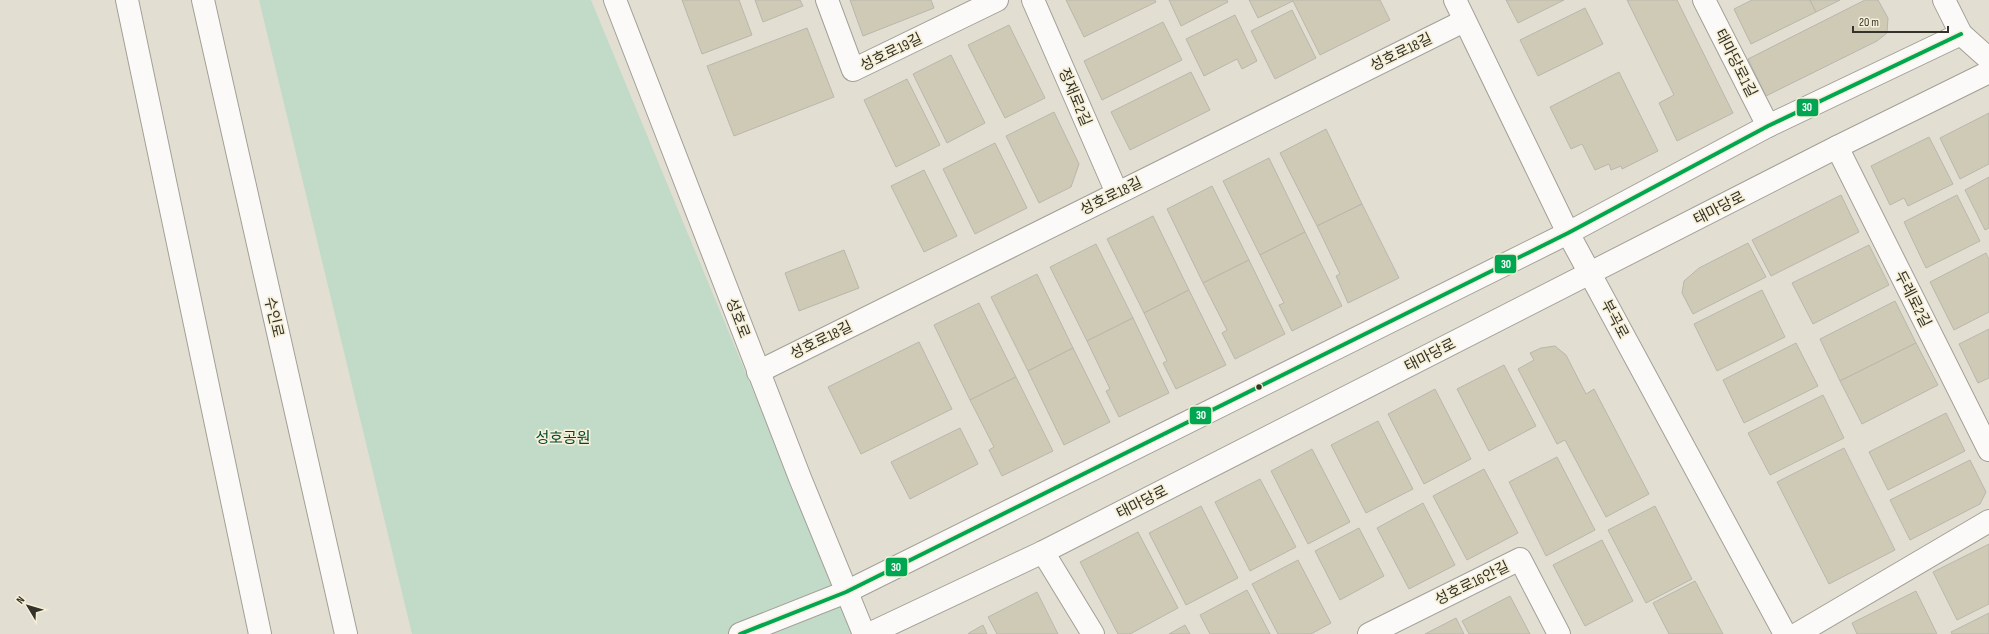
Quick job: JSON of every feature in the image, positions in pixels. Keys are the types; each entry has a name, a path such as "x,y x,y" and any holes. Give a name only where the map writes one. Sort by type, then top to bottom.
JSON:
{"street":[{"path":"127,0 260,634"},
{"name":"수인로","path":"203,0 346,634"},
{"name":"성호로","path":"615,0 758,372 864,634"},
{"name":"성호로19길","path":"828,0 854,70 997,0"},
{"name":"정재로2길","path":"1033,0 1117,193"},
{"name":"부곡로","path":"1455,0 1568,233 1785,634"},
{"name":"태마당로1길","path":"1704,0 1768,126"},
{"path":"1944,0 1962,34 1989,60"},
{"name":"성호로18길","path":"758,372 1464,21"},
{"path":"740,634 846,592 1568,233 1768,126 1962,34"},
{"name":"태마당로","path":"869,634 1043,552 1591,274 1837,147 1989,72"},
{"name":"두레로2길","path":"1837,147 1989,450"},
{"path":"1797,634 1989,521"},
{"path":"1043,552 1093,634"},
{"name":"성호로16안길","path":"1369,634 1520,559 1559,634"}],"green space":[{"name":"성호공원","path":"259,0 591,0 854,634 412,634"}],"building":[{"path":"682,0 739,0 752,35 702,54"},
{"path":"755,0 800,0 803,6 763,22"},
{"path":"850,0 931,0 934,8 863,36"},
{"path":"1066,0 1155,0 1156,2 1084,37"},
{"path":"1169,0 1227,0 1228,2 1181,26"},
{"path":"1249,0 1380,0 1390,20 1320,55 1293,1 1258,18"},
{"path":"1506,0 1564,0 1518,23"},
{"path":"1627,0 1677,0 1733,113 1677,141 1659,103 1674,95"},
{"path":"1752,0 1810,0 1816,12 1751,44 1734,9"},
{"path":"1810,0 1840,0 1816,12"},
{"path":"1865,0 1878,0 1888,18 1887,33 1877,41 1766,96 1748,59"},
{"path":"1585,8 1603,44 1538,76 1520,40"},
{"path":"1292,10 1316,58 1275,79 1251,31"},
{"path":"1235,15 1257,61 1242,69 1237,59 1204,76 1186,39"},
{"path":"1163,22 1182,60 1102,100 1084,61"},
{"path":"1009,25 1045,98 1005,118 968,45"},
{"path":"807,28 834,97 734,136 707,66"},
{"path":"951,55 985,123 947,143 913,74"},
{"path":"1191,72 1210,110 1130,150 1111,112"},
{"path":"1619,72 1658,151 1622,169 1621,166 1611,170 1609,164 1595,170 1582,144 1571,149 1550,107"},
{"path":"907,79 940,145 896,167 864,100"},
{"path":"1054,112 1079,164 1071,187 1039,203 1006,136"},
{"path":"1989,113 1989,164 1960,179 1940,138"},
{"path":"1326,129 1362,204 1317,226 1280,153"},
{"path":"1929,137 1953,184 1908,206 1904,198 1890,205 1871,166"},
{"path":"995,143 1027,208 975,234 943,169"},
{"path":"1269,158 1305,232 1260,255 1223,181"},
{"path":"924,170 957,236 924,252 891,186"},
{"path":"1989,177 1989,228 1985,230 1965,190"},
{"path":"1212,186 1249,260 1203,283 1167,209"},
{"path":"1841,195 1859,232 1771,276 1752,240"},
{"path":"1957,195 1980,241 1926,268 1904,222"},
{"path":"1362,204 1399,278 1348,303 1336,276 1340,274 1317,226"},
{"path":"1153,216 1189,290 1144,313 1107,239"},
{"path":"1305,232 1342,306 1292,331 1279,305 1284,303 1260,255"},
{"path":"1748,243 1766,277 1693,314 1682,293 1684,281 1699,268"},
{"path":"1096,244 1133,318 1087,341 1050,267"},
{"path":"1869,245 1889,285 1813,324 1792,283"},
{"path":"844,250 859,288 799,311 785,273"},
{"path":"1986,253 1989,259 1989,312 1954,330 1930,282"},
{"path":"1249,260 1285,334 1235,359 1222,333 1227,330 1203,283"},
{"path":"1037,274 1073,348 1028,371 991,297"},
{"path":"1189,290 1226,365 1176,389 1163,363 1167,361 1144,313"},
{"path":"1762,290 1785,337 1717,371 1694,324"},
{"path":"1895,301 1916,343 1840,381 1820,339"},
{"path":"979,303 1016,377 970,400 934,325"},
{"path":"1133,318 1169,393 1119,417 1106,391 1110,389 1087,341"},
{"path":"1989,329 1989,378 1978,383 1959,344"},
{"path":"919,342 952,409 861,454 828,387"},
{"path":"1796,343 1818,386 1744,423 1723,380"},
{"path":"1916,343 1938,385 1862,424 1840,381"},
{"path":"1555,346 1566,355 1586,394 1594,389 1649,494 1606,517 1565,440 1557,444 1518,369 1534,360 1530,353 1541,348"},
{"path":"1073,348 1110,422 1064,445 1028,371"},
{"path":"1504,365 1536,426 1489,451 1457,389"},
{"path":"1016,377 1053,451 1002,476 989,450 994,447 970,400"},
{"path":"1435,389 1471,459 1424,484 1388,414"},
{"path":"1823,395 1844,438 1770,475 1748,433"},
{"path":"1946,413 1965,451 1888,490 1869,452"},
{"path":"1378,421 1413,489 1366,513 1331,445"},
{"path":"960,428 978,464 910,499 891,462"},
{"path":"1844,448 1895,550 1829,584 1777,482"},
{"path":"1312,449 1350,522 1308,544 1271,471"},
{"path":"1557,457 1595,530 1546,556 1509,482"},
{"path":"1970,460 1986,492 1980,504 1910,540 1890,500"},
{"path":"1484,469 1518,533 1467,560 1433,496"},
{"path":"1260,479 1296,547 1250,571 1215,502"},
{"path":"1423,503 1455,565 1409,589 1377,528"},
{"path":"1201,506 1238,578 1186,605 1149,533"},
{"path":"1655,506 1692,579 1646,603 1608,530"},
{"path":"1359,528 1384,576 1340,600 1315,551"},
{"path":"1138,532 1178,608 1130,634 1118,634 1080,562"},
{"path":"1602,540 1633,601 1585,626 1553,565"},
{"path":"1989,544 1989,604 1957,620 1933,572"},
{"path":"1298,560 1331,623 1311,634 1278,634 1252,584"},
{"path":"1695,581 1723,634 1669,634 1653,603"},
{"path":"1247,590 1270,634 1210,634 1200,615"},
{"path":"1916,591 1937,634 1857,634 1852,623"},
{"path":"1037,592 1058,634 997,634 988,617"},
{"path":"1510,596 1530,634 1469,634 1462,621"},
{"path":"1989,613 1989,634 1952,634 1951,632"},
{"path":"1456,618 1464,634 1425,634"},
{"path":"983,625 987,634 968,634 969,633"},
{"path":"1185,625 1190,634 1169,634"}],"transit line":[{"name":"30","path":"740,634 846,592 1568,233 1768,126 1961,34"}]}
